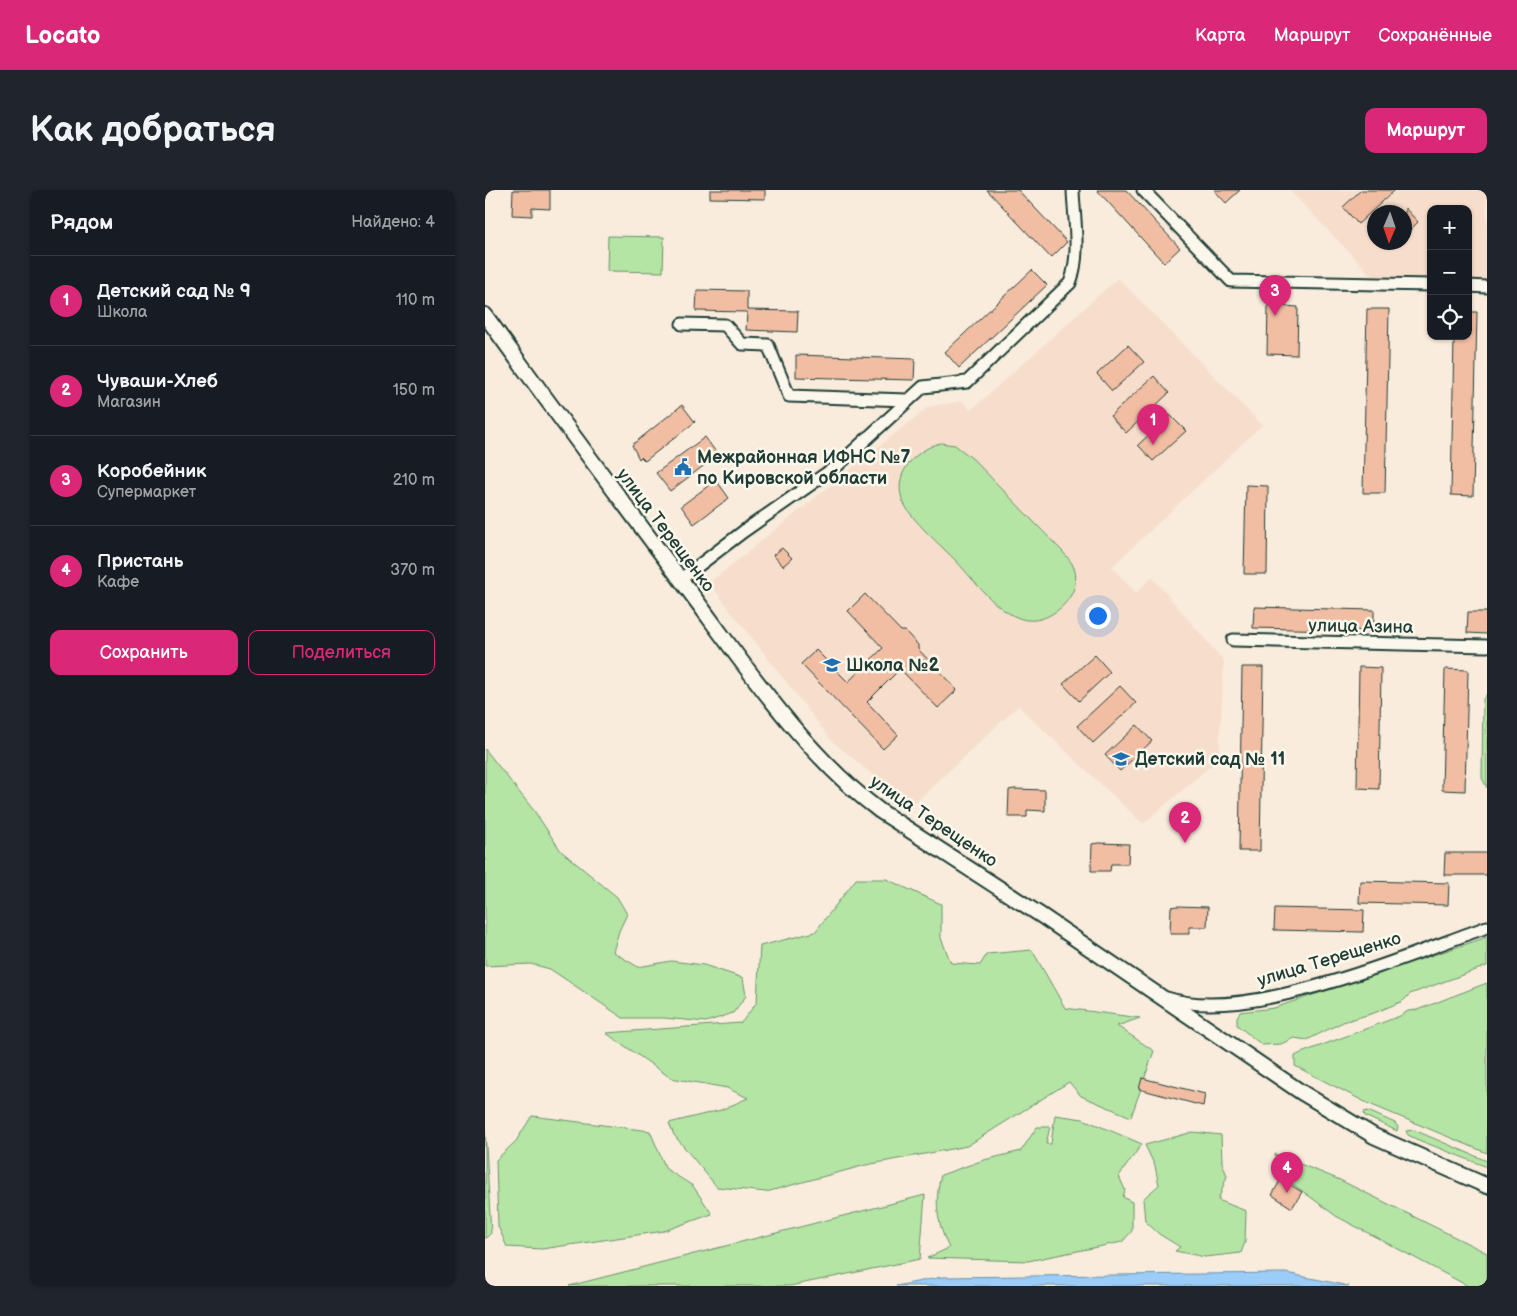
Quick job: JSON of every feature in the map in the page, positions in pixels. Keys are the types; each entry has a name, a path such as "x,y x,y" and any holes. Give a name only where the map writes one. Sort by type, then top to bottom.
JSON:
{"street":[{"path":"681,579 744,531 837,466 923,387 967,382 1070,283 1074,272 1075,260 1073,190"},
{"path":"1143,190 1231,281 1427,285"},
{"path":"1472,286 1487,287"},
{"name":"улица Терещенко","path":"485,315 577,443 757,681 816,751 857,792 881,811 987,879 1155,994 1178,1002 1206,1004 1255,1000 1289,994 1390,962 1487,926"},
{"path":"683,324 725,325 742,344 768,345 789,396 907,400"},
{"name":"улица Азина","path":"1233,640 1487,646"},
{"path":"1155,994 1231,1047 1374,1136 1487,1186"}],"shaded area":[{"path":"1289,190 1487,190 1487,279 1472,279 1472,205 1427,205 1427,278 1373,277"},
{"path":"1118,278 1262,425 1112,567 1136,593 1152,577 1224,661 1219,759 1143,824 1018,706 911,807 832,741 709,583 928,407 962,401 971,410"}],"green space":[{"path":"608,236 664,237 663,272 607,271"},
{"path":"940,443 955,445 973,459 1071,562 1076,579 1074,589 1069,599 1053,614 1032,620 1022,619 1003,609 986,595 911,515 902,499 900,489 904,471 915,456"},
{"path":"1487,694 1487,788 1482,778 1483,699"},
{"path":"485,749 535,812 561,851 617,897 627,914 619,931 613,952 638,967 671,961 704,965 743,978 746,996 733,1013 706,1022 664,1018 623,1018 550,969 531,964 485,966"},
{"path":"856,879 886,879 941,904 941,938 951,963 980,965 987,954 1032,950 1065,1008 1140,1018 1117,1026 1154,1051 1131,1117 1081,1096 1069,1082 967,1146 866,1165 766,1192 717,1187 674,1135 669,1123 721,1110 748,1098 727,1088 671,1078 606,1033 741,1023 757,1002 760,946 815,932"},
{"path":"1487,937 1487,966 1410,994 1403,1001 1374,1013 1343,1022 1307,1040 1294,1038 1281,1044 1262,1045 1237,1025 1237,1017 1240,1012 1274,1008 1375,974 1390,966 1398,967"},
{"path":"1487,983 1487,1153 1367,1103 1295,1066 1295,1056 1301,1053 1400,1016 1408,1011 1417,1010"},
{"path":"1368,1111 1395,1123 1398,1127 1397,1131 1365,1116 1364,1112"},
{"path":"1055,1115 1083,1119 1142,1144 1119,1176 1125,1190 1123,1197 1132,1202 1132,1231 1122,1242 1028,1261 927,1258 949,1248 939,1221 937,1203 941,1175 984,1160 1021,1151 1037,1127 1050,1127 1046,1144 1051,1144"},
{"path":"532,1116 650,1131 666,1169 693,1186 712,1214 664,1231 542,1249 507,1247 498,1226 496,1160 516,1141"},
{"path":"485,1128 491,1233 485,1239"},
{"path":"1414,1130 1487,1161 1487,1167 1416,1139 1408,1135 1406,1131"},
{"path":"1193,1132 1221,1135 1222,1162 1227,1176 1218,1200 1246,1211 1245,1242 1241,1253 1205,1257 1175,1251 1180,1247 1159,1234 1145,1221 1143,1199 1159,1185 1155,1166 1145,1145"},
{"path":"1275,1154 1340,1180 1487,1253 1487,1286 1468,1286 1336,1216 1278,1173"},
{"path":"925,1195 920,1259 790,1286 569,1286"}],"water":[{"path":"1286,1273 1349,1286 896,1286 942,1277"}],"building":[{"path":"513,190 550,190 550,209 532,208 532,216 512,215"},
{"path":"710,190 765,190 765,199 710,198"},
{"path":"987,190 1018,190 1067,242 1051,258"},
{"path":"1097,190 1126,190 1180,248 1164,263"},
{"path":"1214,190 1240,190 1226,203"},
{"path":"1361,190 1395,190 1379,205 1367,205 1367,216 1358,224 1343,207"},
{"path":"1412,216 1418,222 1412,228"},
{"path":"1032,270 1047,285 959,368 945,352"},
{"path":"697,290 747,291 747,310 798,311 797,332 746,330 747,312 696,311"},
{"path":"1268,305 1298,307 1297,355 1267,354"},
{"path":"1367,309 1389,309 1385,493 1363,493"},
{"path":"1472,312 1477,312 1473,496 1451,495 1454,340 1472,340"},
{"path":"1128,345 1144,362 1112,391 1097,374"},
{"path":"796,355 915,359 914,380 796,377"},
{"path":"1154,376 1169,393 1126,433 1110,416"},
{"path":"682,405 695,422 645,461 641,457 639,459 632,445"},
{"path":"1170,415 1186,431 1153,461 1138,445"},
{"path":"705,437 718,455 670,491 656,473"},
{"path":"716,480 729,498 694,524 681,506"},
{"path":"1246,485 1268,486 1267,574 1244,574"},
{"path":"782,548 792,558 783,566 773,555"},
{"path":"865,594 901,631 905,631 918,645 918,649 957,690 938,708 900,669 867,702 898,735 883,749 801,664 816,650 848,682 883,648 848,611"},
{"path":"1254,607 1374,610 1374,631 1253,628"},
{"path":"1468,612 1487,612 1487,634 1467,633"},
{"path":"1095,655 1110,672 1079,701 1063,684"},
{"path":"1242,667 1263,667 1260,851 1239,851"},
{"path":"1359,667 1381,668 1379,789 1357,788"},
{"path":"1445,669 1468,670 1465,791 1442,790"},
{"path":"1120,686 1136,703 1093,743 1077,726"},
{"path":"1137,725 1152,741 1120,771 1105,755"},
{"path":"1009,790 1045,790 1045,811 1027,810 1027,817 1008,817"},
{"path":"1092,844 1129,844 1128,864 1111,864 1110,871 1091,871"},
{"path":"1445,853 1487,853 1487,875 1444,875"},
{"path":"1360,881 1449,883 1448,905 1359,903"},
{"path":"1171,907 1208,907 1207,927 1189,927 1189,934 1170,934"},
{"path":"1275,908 1364,910 1363,932 1274,930"},
{"path":"1142,1078 1205,1094 1203,1106 1139,1089"},
{"path":"1281,1179 1302,1192 1292,1208 1272,1195"}],"place":[{"name":"Коробейник","path":"1275,316"},
{"name":"Детский сад № 9","path":"1153,445"},
{"name":"Межрайонная ИФНС №7 по Кировской области","path":"683,467"},
{"name":"Школа №2","path":"832,665"},
{"name":"Детский сад № 11","path":"1121,759"},
{"name":"Чуваши-Хлеб","path":"1185,843"},
{"name":"Пристань","path":"1287,1193"}]}
